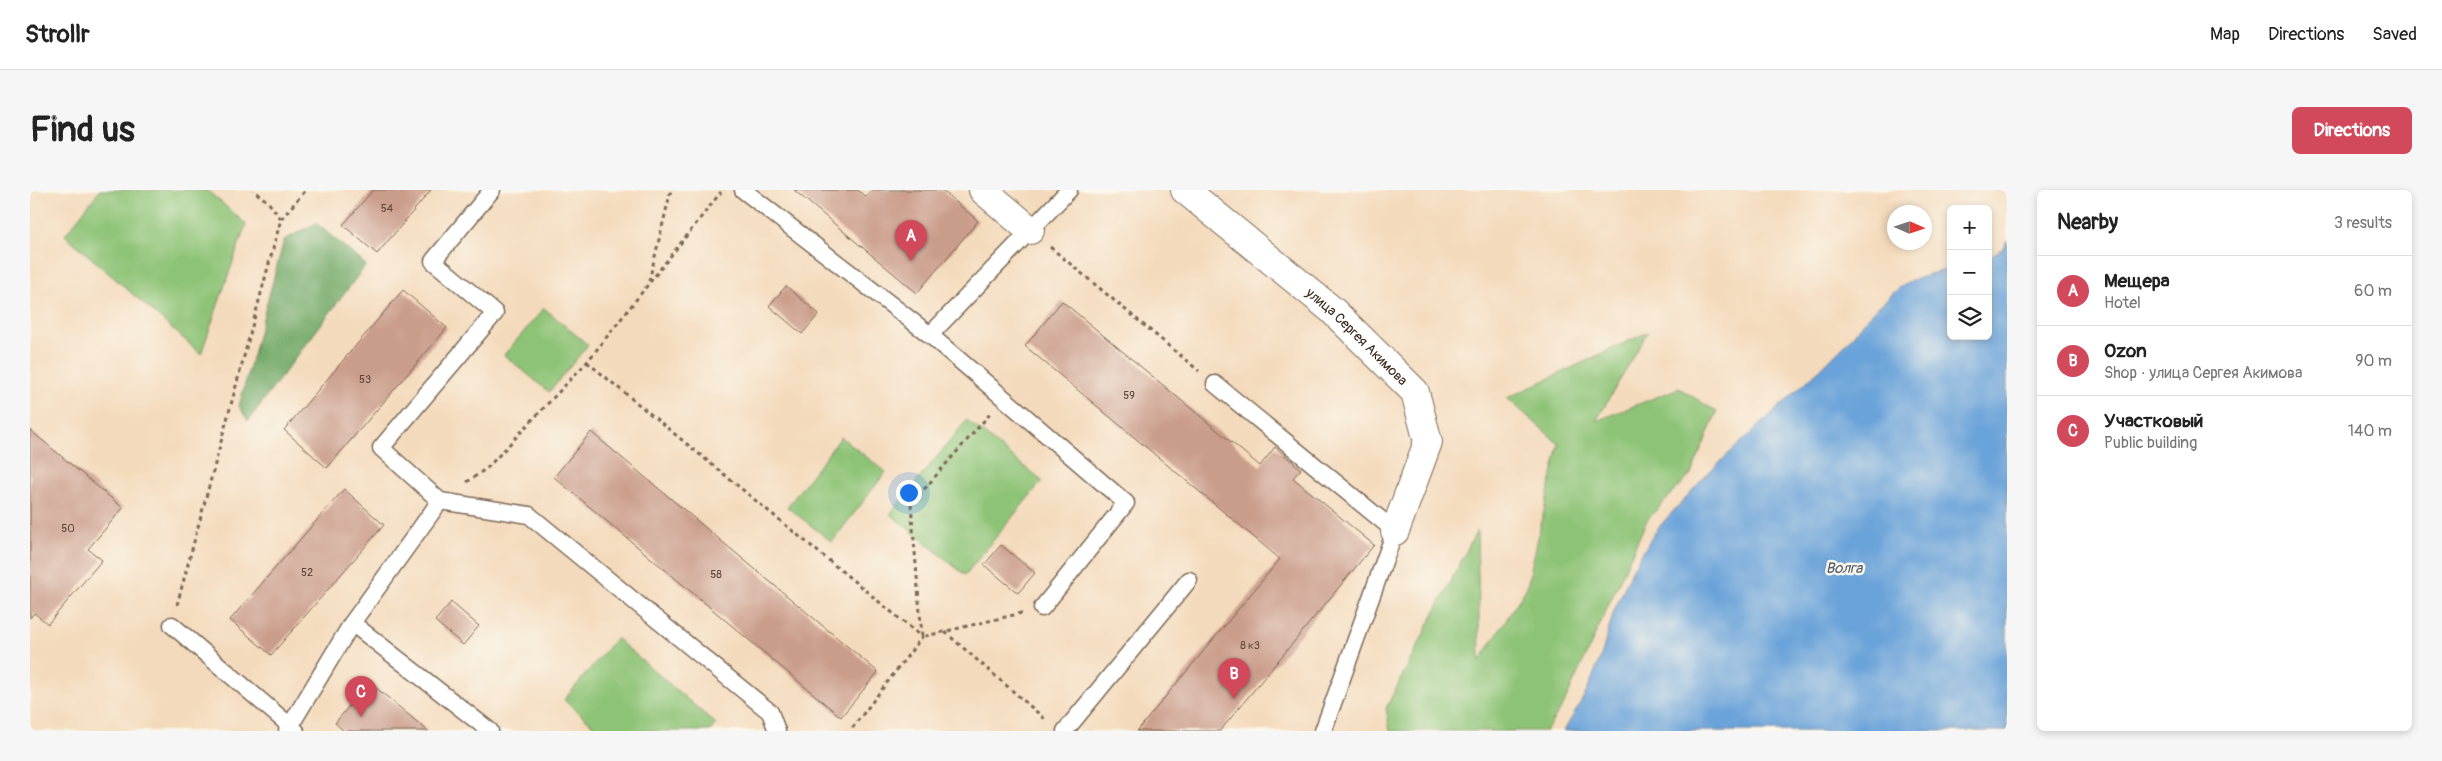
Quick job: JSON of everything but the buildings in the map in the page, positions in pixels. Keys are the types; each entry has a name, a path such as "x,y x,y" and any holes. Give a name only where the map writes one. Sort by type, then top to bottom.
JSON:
{"street":[{"path":"983,190 1030,230"},
{"name":"улица Сергея Акимова","path":"1185,190 1332,310 1415,392 1428,442 1395,531"}],"lane":[{"path":"492,190 433,261 495,313 381,448 440,501 529,515 770,712 777,731"},
{"path":"743,190 930,335 1126,503 1042,608"},
{"path":"930,335 1069,190"},
{"path":"1215,384 1395,531 1323,731"},
{"path":"172,625 291,729 352,622 440,501"},
{"path":"1058,728 1189,580"},
{"path":"352,622 490,731"}],"path":[{"path":"254,190 268,202 281,220"},
{"path":"172,625 281,220 306,190"},
{"path":"648,284 671,190"},
{"path":"440,501 487,468 587,362 722,190"},
{"path":"1030,230 1215,384"},
{"path":"587,362 922,637"},
{"path":"922,637 911,504 1004,398"},
{"path":"850,731 922,637 1042,608"},
{"path":"945,632 1058,728"}],"green space":[{"path":"100,190 207,190 246,224 201,354 65,235"},
{"path":"316,223 366,265 248,421 239,406 284,240"},
{"path":"544,308 588,345 549,392 504,355"},
{"path":"1648,332 1596,421 1679,388 1717,412 1691,474 1647,520 1563,706 1546,731 1390,731 1386,708 1477,530 1480,661 1527,587 1559,444 1507,398"},
{"path":"967,420 1042,481 965,575 890,514"},
{"path":"841,437 886,472 832,542 787,507"},
{"path":"616,638 716,724 710,731 600,731 564,700"}],"water":[{"name":"Волга","path":"2007,240 2007,731 1564,731 1587,691 1601,656 1614,611 1634,566 1657,529 1709,472 1850,339 1872,312 1899,288 1913,280 1947,269 1947,340 1992,340 1992,255 2002,249"}],"place":[{"name":"Мещера","path":"911,261"},
{"name":"Ozon","path":"1234,699"},
{"name":"Участковый","path":"361,717"}]}
